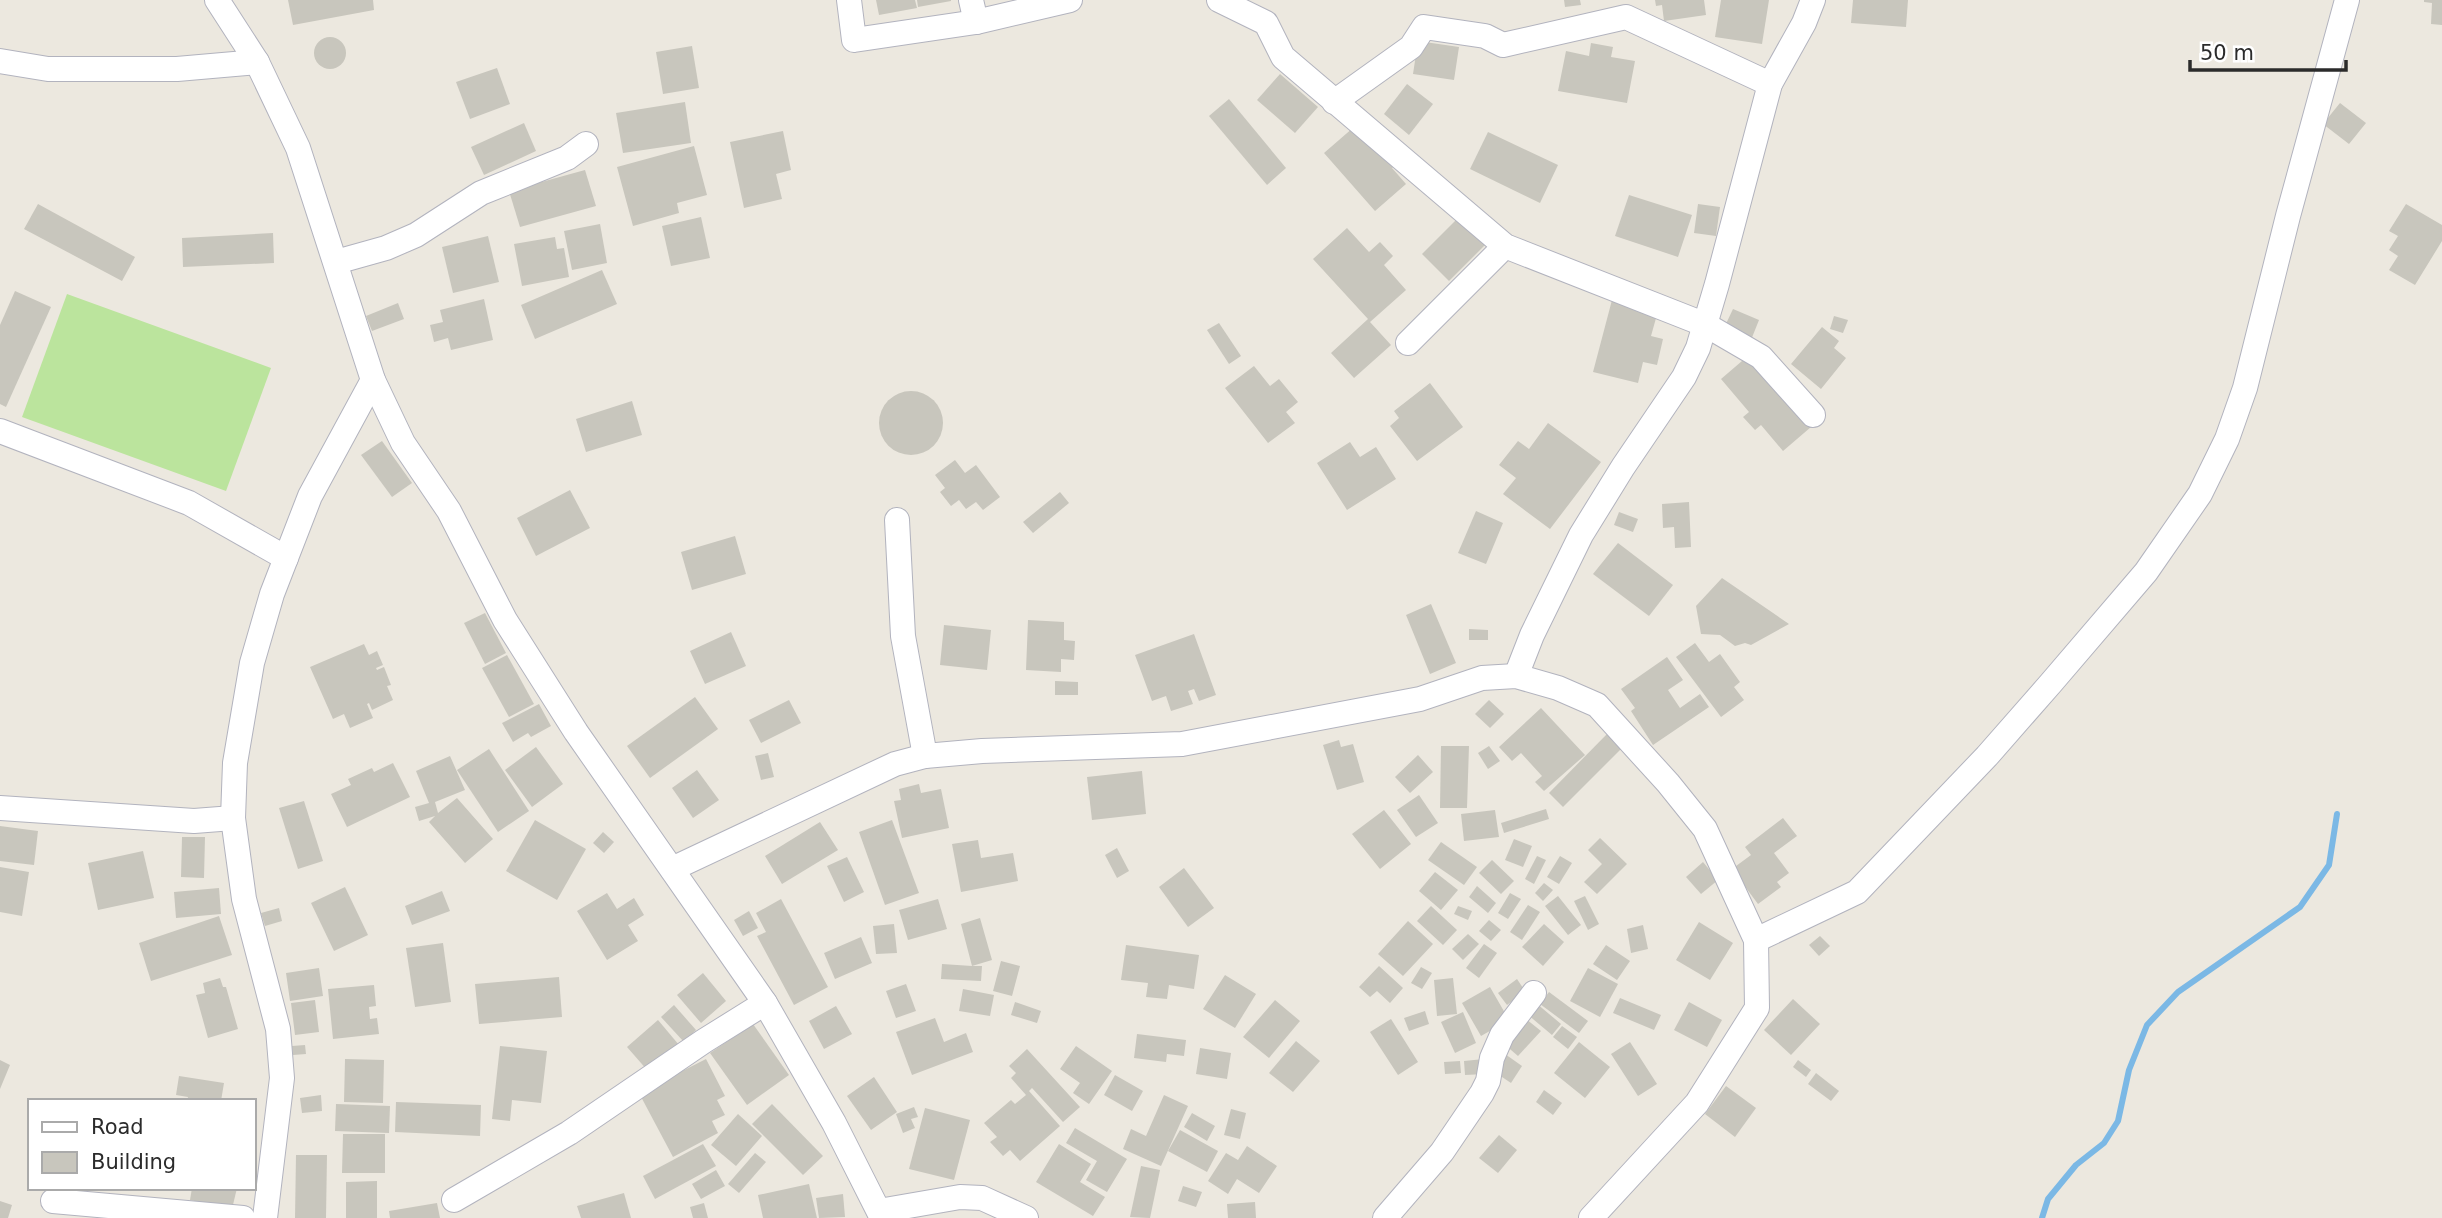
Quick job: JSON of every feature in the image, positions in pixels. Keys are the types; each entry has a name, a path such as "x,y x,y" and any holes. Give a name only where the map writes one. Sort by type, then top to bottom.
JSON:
{"street":[{"path":"217,0 257,62 298,148 373,380 403,443 449,511 505,620 576,733 765,1003 834,1123 881,1214 960,1197 982,1198 1026,1218"},
{"path":"849,0 854,40 974,11 1070,0"},
{"path":"1219,0 1266,23 1283,57 1505,246 1706,325 1761,357 1814,415"},
{"path":"1516,676 1532,635 1581,535 1684,377 1706,325 1770,84 1804,23 1813,0"},
{"path":"1756,940 1857,892 1987,756 2059,673 2146,572 2200,494 2227,439 2245,388 2288,216 2347,0"},
{"path":"1334,102 1411,47 1424,27 1485,36 1503,45 1626,17 1770,84"},
{"path":"0,61 48,69 177,69 257,62"},
{"path":"336,262 386,248 416,235 481,193 568,158 586,144"},
{"path":"1408,343 1505,246"},
{"path":"265,1218 282,1078 278,1029 244,899 233,818 235,763 251,663 272,594 310,496 373,380"},
{"path":"0,432 189,503 286,558"},
{"path":"897,520 903,636 925,756"},
{"path":"672,869 895,764 925,756 982,751 1182,744 1420,699 1482,678 1516,676 1558,688 1597,705 1629,738 1705,829 1756,940 1757,1008 1697,1103 1591,1218"},
{"path":"0,808 194,821 233,818"},
{"path":"1385,1218 1442,1152 1482,1093 1502,1035 1534,993"},
{"path":"454,1200 569,1133 765,1003"},
{"path":"53,1201 243,1218"}],"green space":[{"path":"67,294 271,368 226,491 22,417"}],"building":[{"path":"288,0 373,0 374,10 293,25"},
{"path":"876,0 915,0 917,8 879,15"},
{"path":"917,0 951,0 951,1 918,7"},
{"path":"1564,0 1580,0 1581,5 1565,7"},
{"path":"1655,0 1704,0 1706,15 1664,21 1662,5 1656,6"},
{"path":"1721,0 1769,0 1762,44 1715,37"},
{"path":"1853,0 1908,0 1906,27 1851,23"},
{"path":"2424,0 2442,0 2442,25 2431,24 2432,3"},
{"path":"330,37 341,42 346,53 341,64 330,69 319,64 314,53 319,42"},
{"path":"1418,41 1459,47 1454,80 1413,74"},
{"path":"1591,43 1613,47 1611,57 1635,61 1627,103 1558,91 1566,51 1589,56"},
{"path":"692,46 699,88 663,94 656,52"},
{"path":"497,68 510,104 470,119 456,82"},
{"path":"1280,74 1318,107 1295,133 1257,100"},
{"path":"1407,84 1433,104 1409,135 1384,114"},
{"path":"1229,99 1286,168 1267,185 1209,116"},
{"path":"685,102 691,143 623,153 616,113"},
{"path":"2340,103 2366,123 2349,144 2323,124"},
{"path":"524,123 536,151 484,175 471,147"},
{"path":"1354,127 1397,164 1392,168 1406,184 1375,211 1324,153"},
{"path":"783,131 791,170 776,174 782,199 744,208 730,142"},
{"path":"1488,132 1558,165 1540,203 1470,169"},
{"path":"694,146 707,195 677,203 679,213 633,226 617,167"},
{"path":"585,170 596,206 520,227 509,191"},
{"path":"1629,195 1692,215 1678,257 1615,236"},
{"path":"38,204 135,257 122,281 24,229"},
{"path":"1698,204 1720,207 1716,236 1694,233"},
{"path":"2406,204 2442,225 2442,241 2415,285 2389,270 2398,256 2389,250 2398,236 2389,231"},
{"path":"1464,212 1491,239 1449,281 1422,254"},
{"path":"701,217 710,258 671,266 662,226"},
{"path":"600,224 607,263 572,270 564,231"},
{"path":"1347,228 1369,252 1380,242 1393,256 1384,265 1406,290 1370,322 1391,345 1354,378 1331,353 1368,319 1313,259"},
{"path":"273,233 274,263 183,267 182,238"},
{"path":"488,236 499,282 453,293 442,247"},
{"path":"555,237 557,249 564,248 569,277 522,286 514,244"},
{"path":"602,270 617,304 535,339 521,305"},
{"path":"15,291 51,307 6,407 0,404 0,325"},
{"path":"484,299 493,340 451,350 448,338 434,342 430,325 443,322 440,310"},
{"path":"1612,300 1658,311 1651,336 1663,339 1657,365 1643,362 1638,383 1593,372"},
{"path":"398,303 404,319 372,331 366,316"},
{"path":"1733,309 1759,320 1751,340 1724,328"},
{"path":"1834,316 1848,320 1843,333 1830,329"},
{"path":"1219,323 1241,356 1229,364 1207,330"},
{"path":"1822,327 1839,341 1834,348 1846,358 1821,389 1791,364"},
{"path":"1749,355 1811,427 1783,451 1761,425 1755,430 1743,417 1749,412 1721,379"},
{"path":"1254,366 1270,386 1279,379 1298,402 1286,412 1295,423 1268,443 1225,388"},
{"path":"1430,383 1463,427 1417,461 1390,426 1399,418 1394,411"},
{"path":"905,391 917,391 934,400 941,411 941,435 934,446 917,455 905,455 893,450 884,441 879,429 879,417 884,405 893,396"},
{"path":"632,401 642,435 586,452 576,419"},
{"path":"1548,423 1601,462 1550,529 1503,494 1516,478 1499,465 1518,441 1529,449"},
{"path":"382,441 412,483 392,497 361,455"},
{"path":"1350,442 1360,457 1376,447 1396,479 1347,510 1317,463"},
{"path":"955,460 965,473 976,465 1000,497 983,510 976,502 966,509 959,500 951,506 940,492 945,488 935,475"},
{"path":"570,490 590,528 536,556 517,518"},
{"path":"1060,492 1069,503 1033,533 1023,522"},
{"path":"1689,502 1691,547 1675,548 1674,527 1663,528 1662,504"},
{"path":"1476,511 1503,523 1486,564 1458,553"},
{"path":"1619,512 1638,519 1633,532 1614,525"},
{"path":"735,536 746,574 692,590 681,552"},
{"path":"1618,543 1673,585 1649,616 1593,574"},
{"path":"1722,578 1789,624 1751,645 1745,643 1735,646 1720,635 1701,634 1696,606"},
{"path":"1431,604 1456,663 1430,674 1406,615"},
{"path":"485,613 506,653 485,664 464,623"},
{"path":"1028,620 1064,622 1064,640 1075,641 1074,660 1061,659 1061,672 1026,670"},
{"path":"944,625 991,630 987,670 940,665"},
{"path":"1469,629 1488,630 1488,640 1469,640"},
{"path":"731,632 746,666 705,684 690,651"},
{"path":"1194,634 1216,695 1199,701 1194,689 1188,691 1193,704 1171,711 1166,696 1152,701 1135,655"},
{"path":"1695,643 1709,662 1720,654 1740,682 1734,687 1744,700 1721,717 1676,657"},
{"path":"364,644 369,655 377,651 383,665 376,668 377,670 384,667 391,685 387,686 393,700 372,710 369,703 367,704 373,718 350,728 344,714 333,719 310,667"},
{"path":"507,655 534,704 509,717 482,668"},
{"path":"1667,657 1683,680 1668,690 1680,708 1700,694 1709,707 1653,745 1631,711 1635,708 1621,689"},
{"path":"1055,681 1078,682 1078,695 1055,695"},
{"path":"695,697 718,729 650,778 627,746"},
{"path":"789,700 801,723 761,743 749,720"},
{"path":"1489,700 1504,714 1490,728 1475,714"},
{"path":"539,704 551,726 531,737 528,733 513,742 502,723"},
{"path":"1541,708 1585,755 1544,791 1535,782 1542,776 1521,753 1512,761 1499,747"},
{"path":"1607,734 1622,748 1563,807 1549,793"},
{"path":"1339,740 1341,747 1353,744 1364,782 1337,790 1323,745"},
{"path":"1441,746 1469,746 1467,808 1440,808"},
{"path":"1489,746 1500,761 1488,769 1478,753"},
{"path":"536,747 563,784 532,807 505,770"},
{"path":"489,749 529,811 498,832 457,770"},
{"path":"768,753 774,777 761,780 755,756"},
{"path":"1418,755 1433,772 1410,793 1395,777"},
{"path":"450,756 465,790 435,802 438,813 457,798 493,839 465,863 429,822 435,816 419,821 415,807 429,803 416,771"},
{"path":"393,763 410,797 347,827 331,794 351,785 348,779 372,768 374,772"},
{"path":"697,770 719,800 693,818 672,788"},
{"path":"1142,771 1146,814 1092,820 1087,777"},
{"path":"919,784 921,793 941,789 949,828 902,838 894,801 901,800 899,789"},
{"path":"1419,795 1438,823 1416,837 1397,810"},
{"path":"304,801 323,861 298,869 279,808"},
{"path":"1546,809 1549,819 1504,833 1501,823"},
{"path":"1384,810 1411,844 1380,869 1352,834"},
{"path":"1495,810 1499,837 1464,841 1461,814"},
{"path":"1783,818 1797,836 1774,853 1789,873 1777,882 1781,887 1758,904 1732,869 1751,855 1745,847"},
{"path":"535,820 586,849 557,900 506,871"},
{"path":"892,820 919,893 885,905 859,832"},
{"path":"820,822 838,850 782,884 765,856"},
{"path":"0,826 38,831 34,865 0,861"},
{"path":"603,832 614,842 604,853 593,843"},
{"path":"182,837 205,837 204,878 181,877"},
{"path":"1600,838 1627,864 1597,894 1584,882 1602,864 1588,850"},
{"path":"1514,839 1532,846 1523,867 1505,860"},
{"path":"978,840 981,858 1013,853 1018,881 961,892 952,844"},
{"path":"1441,842 1477,867 1464,885 1428,860"},
{"path":"1117,848 1129,871 1117,878 1105,855"},
{"path":"143,851 154,898 98,910 88,863"},
{"path":"1537,856 1546,860 1534,884 1525,879"},
{"path":"1560,856 1572,863 1559,884 1547,877"},
{"path":"847,857 864,892 844,902 827,866"},
{"path":"1492,860 1514,881 1501,894 1479,873"},
{"path":"1703,862 1718,880 1701,894 1686,877"},
{"path":"0,867 29,872 22,916 0,912"},
{"path":"1184,868 1214,908 1188,927 1159,887"},
{"path":"1435,872 1458,890 1441,910 1419,891"},
{"path":"1544,883 1553,890 1543,901 1535,893"},
{"path":"1477,886 1496,903 1488,913 1469,897"},
{"path":"345,887 368,935 334,951 311,903"},
{"path":"219,888 221,914 176,918 174,892"},
{"path":"442,891 450,911 412,925 405,906"},
{"path":"607,893 617,909 634,898 644,915 628,925 638,941 607,960 577,911"},
{"path":"1510,893 1521,899 1508,919 1498,913"},
{"path":"1558,896 1581,925 1568,935 1545,906"},
{"path":"1585,896 1599,924 1588,930 1574,901"},
{"path":"781,899 828,987 794,1005 757,936 766,932 756,913"},
{"path":"938,899 947,929 908,940 899,910"},
{"path":"1528,905 1540,912 1522,940 1510,932"},
{"path":"1431,906 1457,930 1443,945 1417,921"},
{"path":"1458,906 1472,911 1468,920 1454,914"},
{"path":"279,908 282,921 265,926 261,913"},
{"path":"749,911 758,928 743,936 734,920"},
{"path":"219,916 232,955 151,981 139,943"},
{"path":"980,918 992,960 972,966 961,924"},
{"path":"1489,920 1501,930 1491,941 1479,931"},
{"path":"1408,921 1433,944 1403,976 1378,954"},
{"path":"1699,922 1733,943 1710,980 1676,960"},
{"path":"894,924 897,953 876,954 873,926"},
{"path":"1544,924 1564,942 1543,966 1522,947"},
{"path":"1643,925 1648,949 1631,953 1627,929"},
{"path":"1468,934 1479,944 1463,960 1452,949"},
{"path":"1820,936 1830,946 1819,956 1809,945"},
{"path":"861,937 872,963 835,979 824,953"},
{"path":"443,943 451,1002 415,1007 406,948"},
{"path":"1484,944 1497,953 1479,978 1466,968"},
{"path":"1126,945 1199,955 1194,989 1169,985 1167,999 1146,997 1148,983 1121,980"},
{"path":"1606,945 1630,961 1617,980 1593,964"},
{"path":"1001,961 1020,966 1012,996 993,991"},
{"path":"942,964 982,966 981,981 941,979"},
{"path":"1379,966 1403,988 1390,1003 1377,991 1370,997 1359,987"},
{"path":"1421,967 1432,973 1422,989 1411,983"},
{"path":"319,968 323,996 290,1001 286,973"},
{"path":"1588,968 1618,984 1600,1017 1570,1001"},
{"path":"703,973 726,1001 701,1023 677,995"},
{"path":"1225,975 1256,994 1235,1028 1203,1009"},
{"path":"559,977 562,1017 479,1024 475,984"},
{"path":"220,978 223,987 226,987 238,1029 208,1038 196,995 205,993 203,983"},
{"path":"1453,978 1457,1014 1437,1016 1434,980"},
{"path":"1517,979 1525,991 1507,1005 1498,993"},
{"path":"906,984 916,1011 896,1018 886,991"},
{"path":"374,985 376,1006 369,1007 370,1019 377,1018 379,1034 333,1039 328,989"},
{"path":"1490,987 1509,1020 1481,1036 1462,1003"},
{"path":"963,989 994,995 990,1016 959,1011"},
{"path":"1549,992 1588,1021 1579,1033 1540,1004"},
{"path":"1620,998 1661,1015 1654,1030 1613,1013"},
{"path":"1793,999 1820,1024 1791,1055 1764,1030"},
{"path":"315,1000 319,1032 295,1035 291,1003"},
{"path":"1275,1000 1300,1021 1269,1058 1243,1037"},
{"path":"1015,1002 1041,1011 1037,1023 1011,1015"},
{"path":"1689,1002 1722,1020 1707,1047 1674,1030"},
{"path":"1536,1003 1561,1024 1552,1035 1527,1014"},
{"path":"674,1005 696,1030 684,1042 661,1017"},
{"path":"836,1006 852,1034 824,1049 809,1021"},
{"path":"1425,1011 1429,1024 1409,1031 1404,1018"},
{"path":"1463,1012 1476,1043 1455,1053 1441,1022"},
{"path":"935,1018 944,1042 966,1033 973,1052 912,1075 896,1032"},
{"path":"1391,1019 1418,1062 1398,1075 1370,1032"},
{"path":"1526,1019 1541,1031 1518,1056 1504,1044"},
{"path":"658,1020 679,1045 648,1071 627,1047"},
{"path":"753,1024 789,1075 747,1105 710,1053"},
{"path":"1562,1026 1577,1037 1568,1049 1553,1037"},
{"path":"1137,1034 1186,1040 1184,1056 1167,1054 1166,1062 1134,1058"},
{"path":"1296,1041 1320,1061 1293,1092 1269,1073"},
{"path":"1579,1042 1610,1067 1585,1098 1554,1073"},
{"path":"1630,1042 1657,1084 1638,1096 1611,1054"},
{"path":"305,1045 306,1054 293,1055 292,1046"},
{"path":"500,1046 547,1051 541,1103 512,1100 510,1121 492,1119"},
{"path":"1076,1046 1112,1071 1089,1104 1073,1093 1080,1083 1060,1069"},
{"path":"1200,1048 1231,1053 1227,1079 1196,1074"},
{"path":"1027,1049 1080,1107 1063,1122 1032,1088 1029,1091 1060,1126 1020,1161 1010,1150 1003,1156 990,1142 997,1137 984,1123 1011,1100 1015,1104 1026,1095 1011,1078 1016,1073 1009,1066"},
{"path":"1505,1054 1522,1066 1511,1083 1493,1071"},
{"path":"345,1059 384,1060 383,1103 344,1102"},
{"path":"706,1059 725,1096 717,1100 725,1115 712,1121 718,1133 673,1157 639,1093"},
{"path":"1484,1059 1485,1074 1465,1075 1464,1061"},
{"path":"0,1060 10,1065 0,1089"},
{"path":"1798,1060 1811,1070 1806,1077 1793,1067"},
{"path":"1460,1061 1461,1073 1445,1074 1444,1062"},
{"path":"1816,1073 1839,1091 1831,1101 1808,1084"},
{"path":"1115,1075 1143,1091 1132,1111 1104,1095"},
{"path":"179,1076 224,1083 221,1099 188,1099 176,1095"},
{"path":"874,1077 897,1112 871,1130 847,1096"},
{"path":"1726,1086 1756,1108 1735,1137 1705,1114"},
{"path":"1544,1090 1562,1103 1553,1115 1536,1102"},
{"path":"321,1095 322,1111 302,1113 300,1098"},
{"path":"1164,1095 1188,1106 1161,1166 1123,1149 1131,1129 1146,1136"},
{"path":"396,1102 481,1105 480,1136 395,1132"},
{"path":"336,1104 390,1106 389,1133 335,1131"},
{"path":"772,1104 823,1156 803,1175 752,1124"},
{"path":"914,1107 918,1117 911,1119 915,1128 903,1133 896,1114"},
{"path":"925,1108 970,1120 954,1180 909,1169"},
{"path":"1231,1109 1246,1113 1240,1139 1224,1135"},
{"path":"1192,1113 1215,1126 1207,1141 1184,1127"},
{"path":"738,1114 762,1136 736,1166 711,1145"},
{"path":"1075,1128 1127,1159 1107,1192 1086,1180 1097,1161 1066,1143"},
{"path":"1180,1130 1218,1151 1207,1172 1168,1151"},
{"path":"343,1134 385,1134 385,1173 342,1173"},
{"path":"1499,1135 1517,1150 1498,1173 1479,1158"},
{"path":"703,1144 716,1166 655,1199 643,1176"},
{"path":"1059,1144 1091,1164 1080,1182 1105,1197 1093,1216 1036,1182"},
{"path":"1247,1146 1277,1166 1259,1193 1237,1179 1228,1194 1208,1181 1226,1153 1238,1160"},
{"path":"755,1153 766,1162 739,1193 728,1184"},
{"path":"296,1155 327,1155 326,1218 295,1218"},
{"path":"1141,1166 1160,1170 1150,1218 1130,1217"},
{"path":"716,1170 725,1186 701,1199 692,1184"},
{"path":"377,1181 377,1218 346,1218 346,1182"},
{"path":"809,1184 817,1218 763,1218 758,1195"},
{"path":"1183,1186 1202,1192 1196,1207 1178,1201"},
{"path":"192,1190 237,1190 232,1209 190,1200"},
{"path":"624,1193 631,1218 581,1218 577,1206"},
{"path":"843,1194 845,1217 819,1218 816,1198"},
{"path":"0,1201 12,1205 8,1218 0,1218"},
{"path":"1255,1202 1256,1218 1228,1218 1227,1204"},
{"path":"437,1203 440,1218 390,1218 389,1211"},
{"path":"704,1203 708,1218 693,1218 690,1207"}],"waterway":[{"path":"2042,1218 2048,1199 2076,1165 2104,1143 2118,1121 2129,1070 2147,1025 2178,992 2300,907 2329,865 2337,814"}]}
